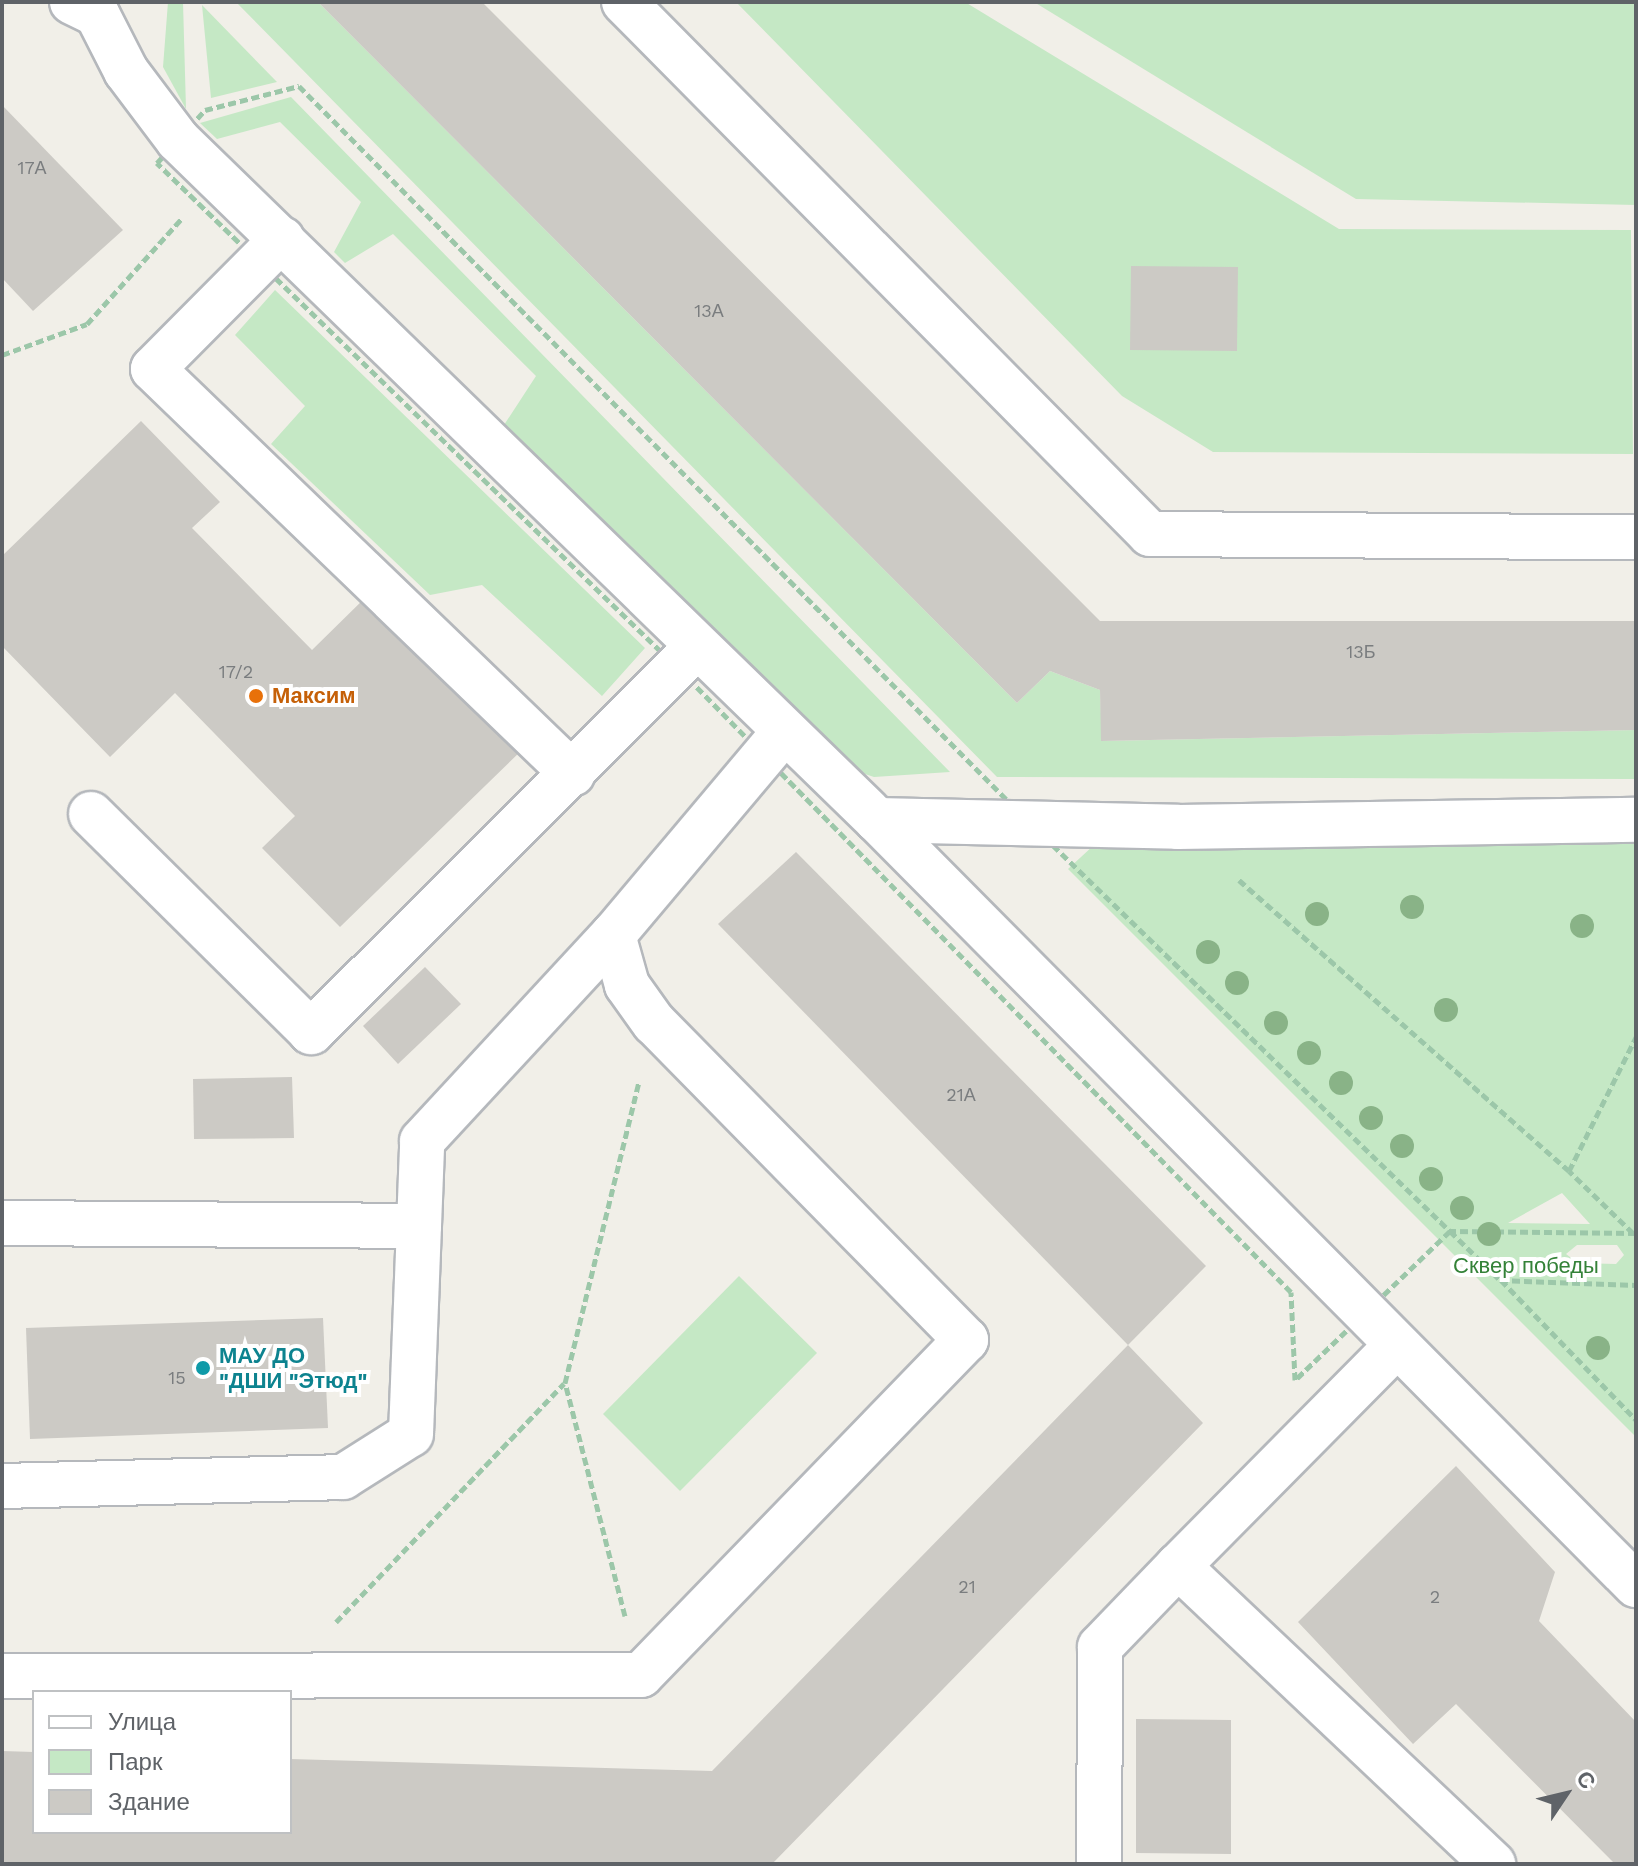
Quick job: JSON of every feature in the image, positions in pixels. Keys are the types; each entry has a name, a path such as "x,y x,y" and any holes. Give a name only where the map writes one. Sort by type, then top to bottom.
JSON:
{"street":[{"path":"624,2 1150,534 1636,537"},
{"path":"92,6 126,71 178,140 877,820 1636,1585"},
{"path":"282,239 153,369 573,774"},
{"path":"91,814 311,1032 697,647"},
{"path":"2,1486 343,1477 411,1434 422,1141 613,935 784,732"},
{"path":"877,820 1178,827 1636,820"},
{"path":"2,1676 641,1675 966,1340 654,1023 627,985 613,935"},
{"path":"2,1223 419,1226"},
{"path":"1099,1864 1100,1647 1396,1346"},
{"path":"1178,1566 1493,1864"}],"path":[{"path":"2,355 87,324 196,202"},
{"path":"1178,827 1569,1171 1635,1234"},
{"path":"641,1675 565,1383 654,1023"},
{"path":"1569,1171 1636,1037"},
{"path":"1635,1234 1450,1231 1636,1420"},
{"path":"1500,1280 1636,1285"},
{"path":"285,1675 565,1383"}],"green space":[{"path":"168,2 183,2 186,109 163,67"},
{"path":"236,2 318,2 1017,703 1050,671 1100,690 1102,741 1636,730 1636,779 997,777"},
{"path":"736,2 965,2 1339,229 1631,230 1633,454 1213,452 1122,396"},
{"path":"1034,2 1636,2 1636,205 1356,199"},
{"path":"202,5 277,82 211,98"},
{"path":"291,97 950,772 874,777 850,769 504,425 536,376 393,234 345,263 334,252 361,202 280,122 217,139 200,123"},
{"path":"275,290 645,648 602,696 482,585 430,595 271,444 305,406 235,335"},
{"name":"Сквер победы","path":"1636,840 1636,1437 1068,869 1094,845","holes":["1562,1193 1590,1224 1508,1223","1577,1245 1617,1245 1624,1255 1616,1264 1578,1263 1566,1254"]},
{"path":"739,1276 817,1353 680,1491 603,1414"}],"building":[{"path":"318,2 482,2 1100,621 1636,621 1636,730 1101,741 1100,690 1050,671 1017,703"},
{"path":"2,105 123,230 33,311 2,278"},
{"path":"1131,266 1238,267 1237,351 1130,350"},
{"path":"141,421 220,502 192,528 312,650 369,594 522,750 340,927 262,848 295,816 175,693 110,757 2,646 2,556"},
{"path":"796,852 1206,1266 1128,1345 718,924"},
{"path":"425,967 461,1004 398,1064 363,1026"},
{"path":"292,1077 294,1138 194,1139 193,1079"},
{"path":"323,1318 328,1428 30,1439 26,1328"},
{"path":"1128,1345 1203,1423 772,1864 2,1864 2,1751 32,1752 32,1834 292,1834 292,1759 712,1771"},
{"path":"1456,1466 1555,1572 1539,1621 1636,1722 1636,1864 1615,1864 1456,1704 1413,1744 1298,1622"},
{"path":"1136,1719 1231,1720 1231,1854 1136,1853"}],"place":[{"name":"Максим","path":"256,696"},
{"name":"МАУ ДО \"ДШИ \"Этюд\"","path":"203,1368"}]}
